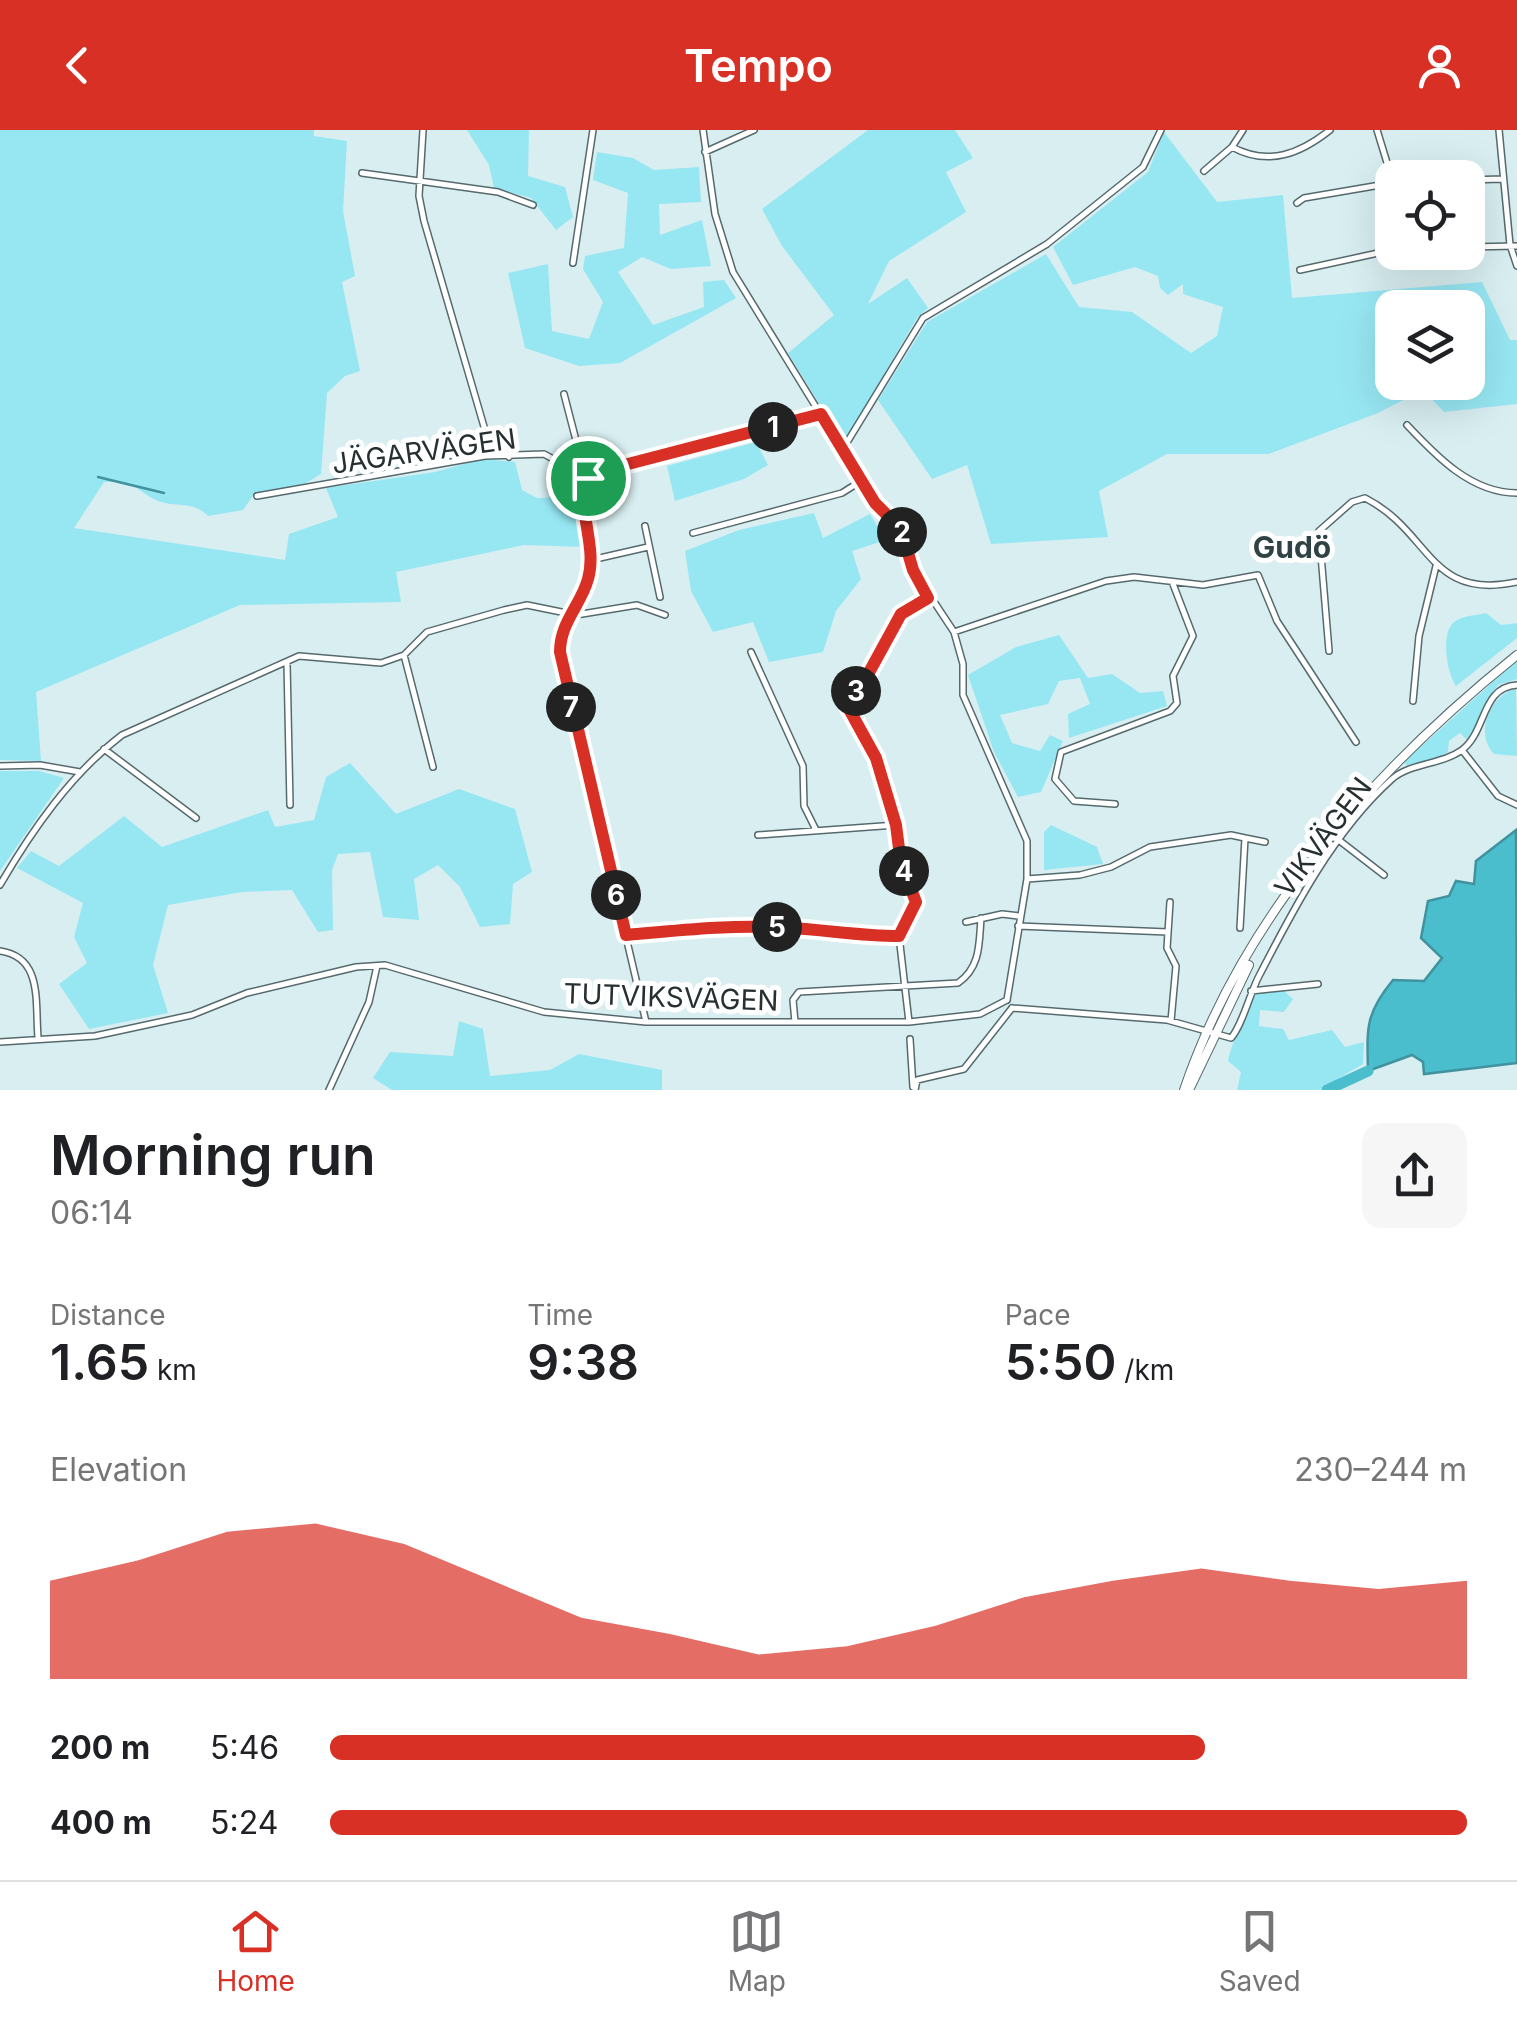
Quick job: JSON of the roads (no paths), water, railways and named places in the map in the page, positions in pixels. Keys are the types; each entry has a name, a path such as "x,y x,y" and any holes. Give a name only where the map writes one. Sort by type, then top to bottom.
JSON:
{"main road":[{"path":"1186,1090 1211,1034 1285,900 1381,778 1428,730 1517,655"}],"street":[{"path":"422,130 419,178 424,221 485,430 508,457"},
{"path":"574,262 594,130"},
{"path":"703,130 715,214 733,272 860,481 901,529 913,570 954,632 963,664 963,696 1027,842 1028,879 1007,1000 1012,1008"},
{"path":"705,152 754,130"},
{"path":"844,450 923,318 1047,244 1143,168 1161,130"},
{"path":"1204,170 1232,148 1243,130"},
{"path":"1232,148 1296,155 1330,130"},
{"path":"1377,130 1386,160"},
{"path":"1499,130 1502,179 1517,266"},
{"path":"362,173 498,192 533,205"},
{"path":"1485,180 1502,179"},
{"path":"1297,204 1304,198 1375,184"},
{"path":"1485,246 1514,245"},
{"path":"1300,270 1375,254"},
{"path":"564,394 578,448 577,469"},
{"path":"646,1022 564,680 560,640 588,580 584,491 588,478 821,414"},
{"path":"1408,424 1442,462 1497,493 1517,494"},
{"name":"JÄGARVÄGEN","path":"257,496 485,456 544,454 588,478"},
{"path":"692,533 842,493 860,481"},
{"path":"1329,652 1319,531 1352,502 1365,498 1377,504 1418,539 1436,566 1453,579 1481,587 1517,582"},
{"path":"644,526 660,598"},
{"path":"590,560 648,547"},
{"path":"1413,701 1420,636 1436,566"},
{"path":"954,632 1106,581 1128,577 1203,584 1258,575 1277,621 1356,742"},
{"path":"1115,804 1074,801 1055,780 1062,752 1170,711 1177,702 1174,676 1193,636 1172,582"},
{"path":"909,1022 899,936 916,902 901,864 896,825 876,758 849,709 901,614 928,598"},
{"path":"0,885 80,772 122,735 298,656 381,663 404,656 427,632 527,606 570,614 637,605 665,615"},
{"path":"751,652 803,766 804,806 816,830"},
{"path":"404,656 433,767"},
{"path":"287,663 290,804"},
{"path":"1517,685 1505,686 1492,696 1481,728 1462,750 1498,796 1517,804"},
{"path":"104,749 196,818"},
{"name":"VIKVÄGEN","path":"1211,1034 1226,1039 1239,1030 1251,991 1291,913 1340,842 1402,771 1440,762 1462,750"},
{"path":"0,766 40,765 80,772"},
{"path":"758,835 896,825"},
{"path":"1028,879 1080,876 1111,867 1150,848 1231,835 1265,842"},
{"path":"1240,928 1245,838"},
{"path":"1340,842 1384,875"},
{"path":"1170,902 1167,948 1176,966 1171,1020"},
{"path":"966,922 1019,916"},
{"path":"794,1022 794,1000 799,992 958,982 970,975 977,960 982,918"},
{"path":"626,935 736,926 793,928 848,937 899,936"},
{"path":"1018,926 1168,932"},
{"path":"0,951 23,958 32,970 38,1037"},
{"path":"328,1090 370,1002 377,966"},
{"name":"TUTVIKSVÄGEN","path":"0,1042 96,1036 192,1016 247,993 377,966 430,976 544,1012 646,1022 909,1022 961,1018 996,1009"},
{"path":"1251,991 1318,984"},
{"path":"1004,1016 996,1009 1000,1001 1007,1000"},
{"path":"914,1090 917,1080 926,1075 964,1069 1012,1008 1171,1020 1211,1034"},
{"path":"910,1039 914,1090"}],"waterway":[{"path":"98,477 164,493"},
{"path":"1327,1090 1368,1071"}],"district":[{"name":"Gudö","path":"1292,547"}]}
